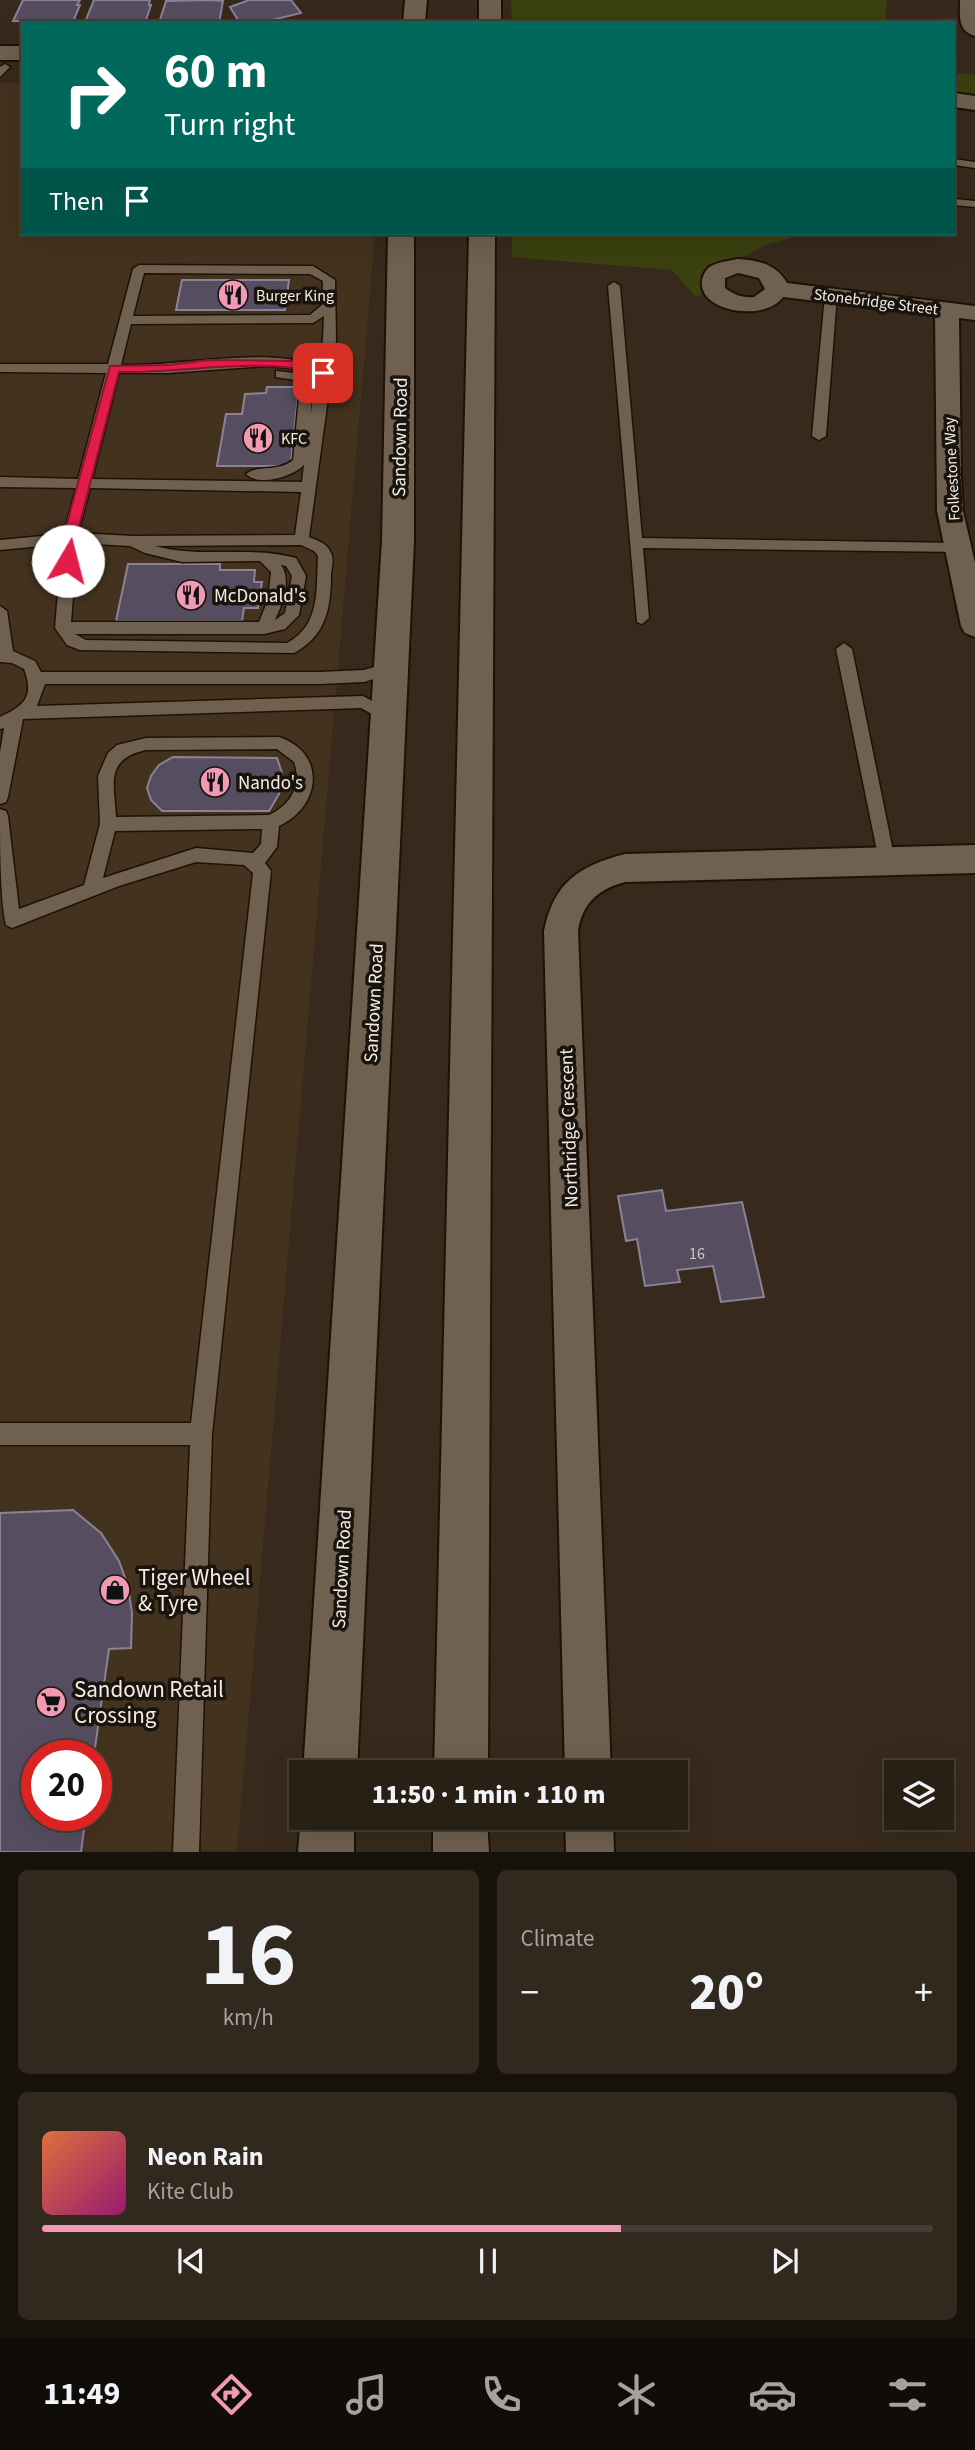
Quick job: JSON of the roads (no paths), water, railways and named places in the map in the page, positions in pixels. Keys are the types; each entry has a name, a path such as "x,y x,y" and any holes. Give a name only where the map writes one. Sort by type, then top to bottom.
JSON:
{"main road":[{"path":"414,21 416,0"},
{"path":"490,0 490,21"},
{"path":"6,66 21,54"},
{"path":"955,100 975,103"},
{"name":"Sandown Road","path":"331,1760 390,718 398,541 401,235"},
{"path":"461,1760 473,724 482,235"},
{"path":"326,1852 327,1830"},
{"path":"460,1830 461,1852"}],"street":[{"path":"969,0 969,23 975,30"},
{"name":"Stonebridge Street","path":"777,289 975,313"},
{"name":"Folkestone Way","path":"947,310 947,477 950,511 975,626"},
{"name":"Northridge Crescent","path":"588,1760 563,918 574,894 588,881 605,872 625,868 975,859"},
{"path":"589,1830 590,1852"}],"lane":[{"path":"955,162 975,165"},
{"path":"955,202 975,204"},
{"path":"0,545 69,538 132,541 302,540 319,547 325,555 319,626 301,645 289,649 85,646 72,641 63,628 69,538 139,269 313,270 330,279 330,346 323,373 302,540"},
{"path":"614,286 642,618"},
{"path":"819,436 831,296"},
{"path":"127,320 302,320 313,319 322,314 328,306"},
{"path":"170,369 208,364 293,365 323,373"},
{"path":"0,368 170,369 209,374 289,374 303,379 307,386 300,461 294,467 272,475 206,476 187,484"},
{"path":"0,482 308,487"},
{"path":"63,628 264,628 276,606 279,581 278,571 264,556 172,556 156,554 132,541"},
{"path":"637,543 958,548"},
{"path":"0,611 3,656 30,665 38,678 37,692 12,718 0,797"},
{"path":"844,649 887,861"},
{"path":"38,678 320,678 364,676 392,668"},
{"path":"12,718 363,702 390,718"},
{"path":"91,890 107,824 106,776 114,758 123,749 146,744 286,745 299,759 306,782 291,813 271,822 107,824"},
{"path":"0,816 12,920 91,890 197,855 239,856 255,862 262,871 201,1434 186,1852"},
{"path":"255,862 269,847 271,822"},
{"path":"0,1434 201,1434"}],"place":[{"name":"Burger King","path":"233,295"},
{"name":"KFC","path":"258,438"},
{"name":"McDonald's","path":"191,595"},
{"name":"Nando's","path":"215,782"},
{"name":"Tiger Wheel & Tyre","path":"115,1590"},
{"name":"Sandown Retail Crossing","path":"51,1702"}]}
